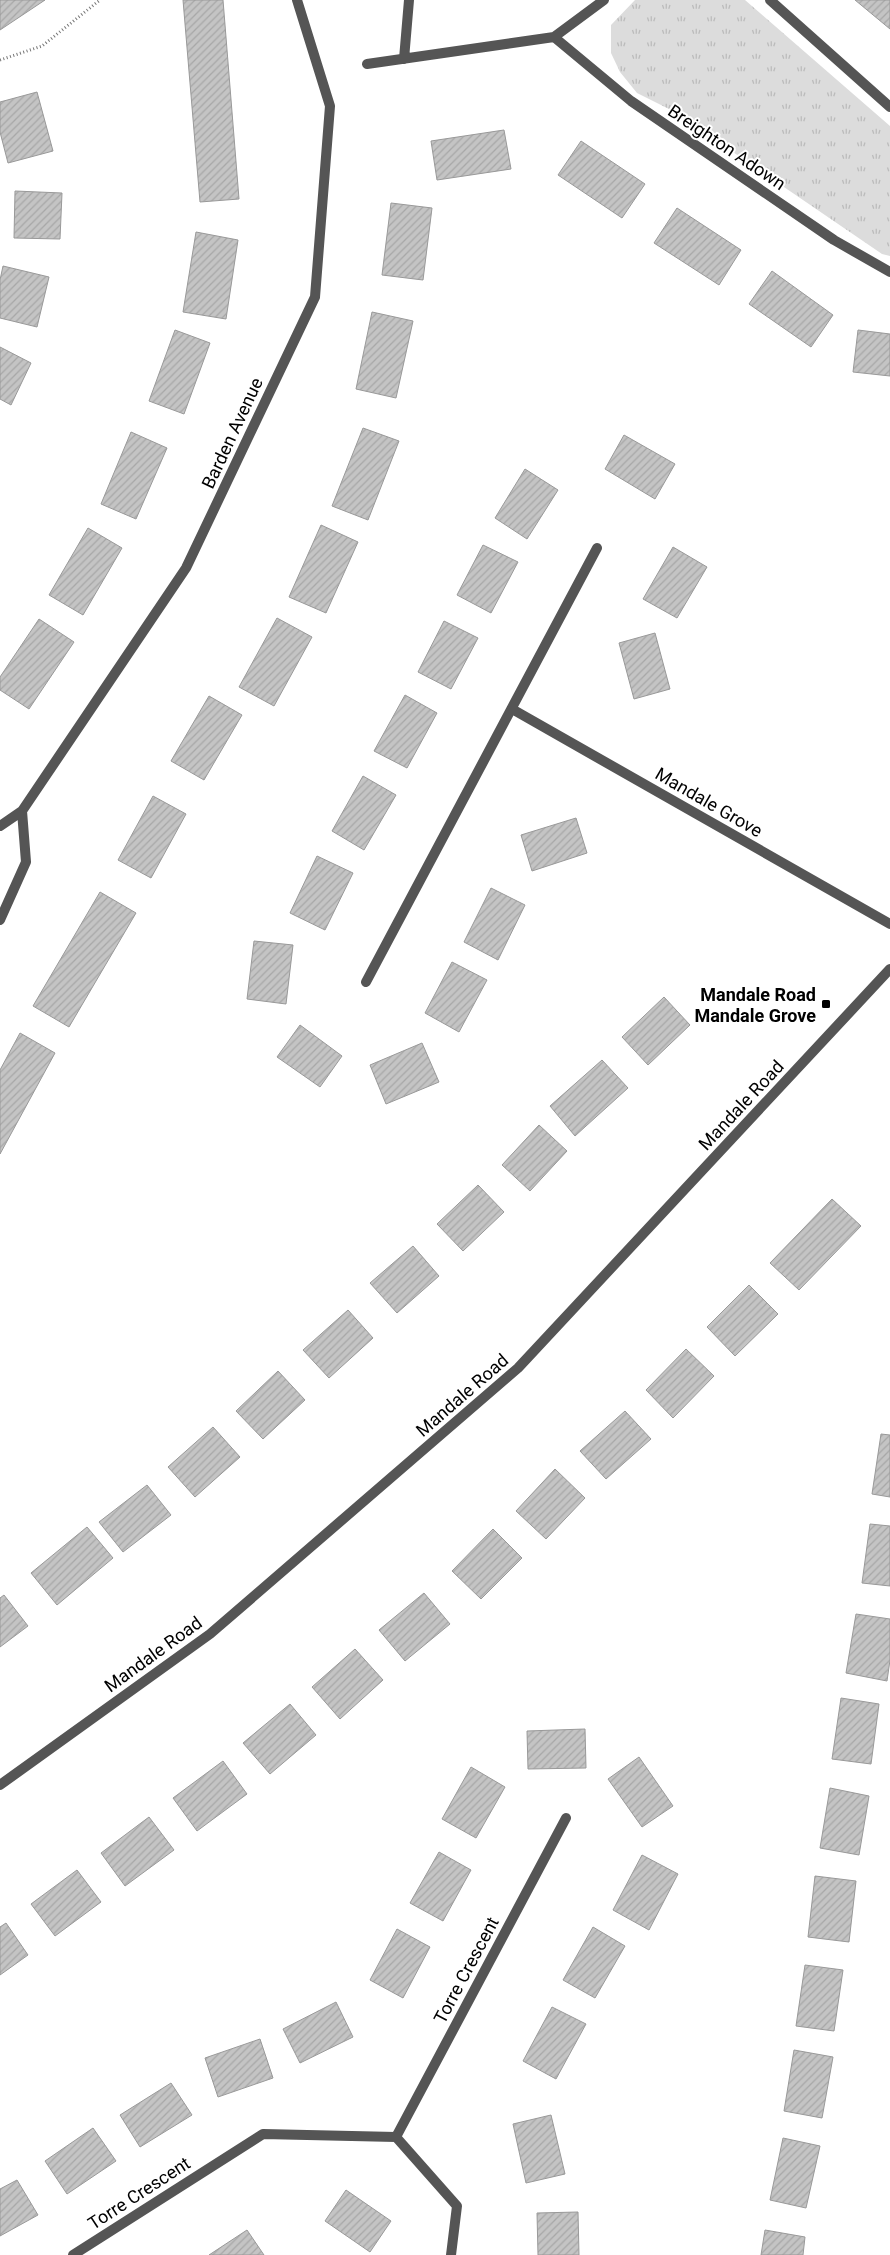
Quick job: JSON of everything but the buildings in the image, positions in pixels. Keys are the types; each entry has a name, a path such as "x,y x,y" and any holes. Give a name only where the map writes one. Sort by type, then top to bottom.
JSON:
{"street":[{"name":"Barden Avenue","path":"0,826 22,811 186,568 315,297 330,106 297,0"},
{"path":"404,59 409,0"},
{"path":"367,64 554,37 604,0"},
{"path":"770,0 890,107"},
{"name":"Breighton Adown","path":"554,37 631,101 834,240 890,272"},
{"path":"366,982 597,548"},
{"name":"Mandale Grove","path":"512,709 890,924"},
{"path":"0,920 26,862 22,811"},
{"name":"Mandale Road","path":"0,1785 210,1634 518,1368 890,969"},
{"name":"Torre Crescent","path":"73,2255 262,2134 396,2137 566,1818"},
{"path":"396,2137 457,2206 451,2255"}],"path":[{"path":"0,60 42,46 100,0"}],"green space":[{"path":"635,0 745,0 890,126 890,256 882,254 673,111 637,93 620,72 611,53 611,25"}],"place":[{"name":"Mandale Road Mandale Grove","path":"826,1004"}]}
